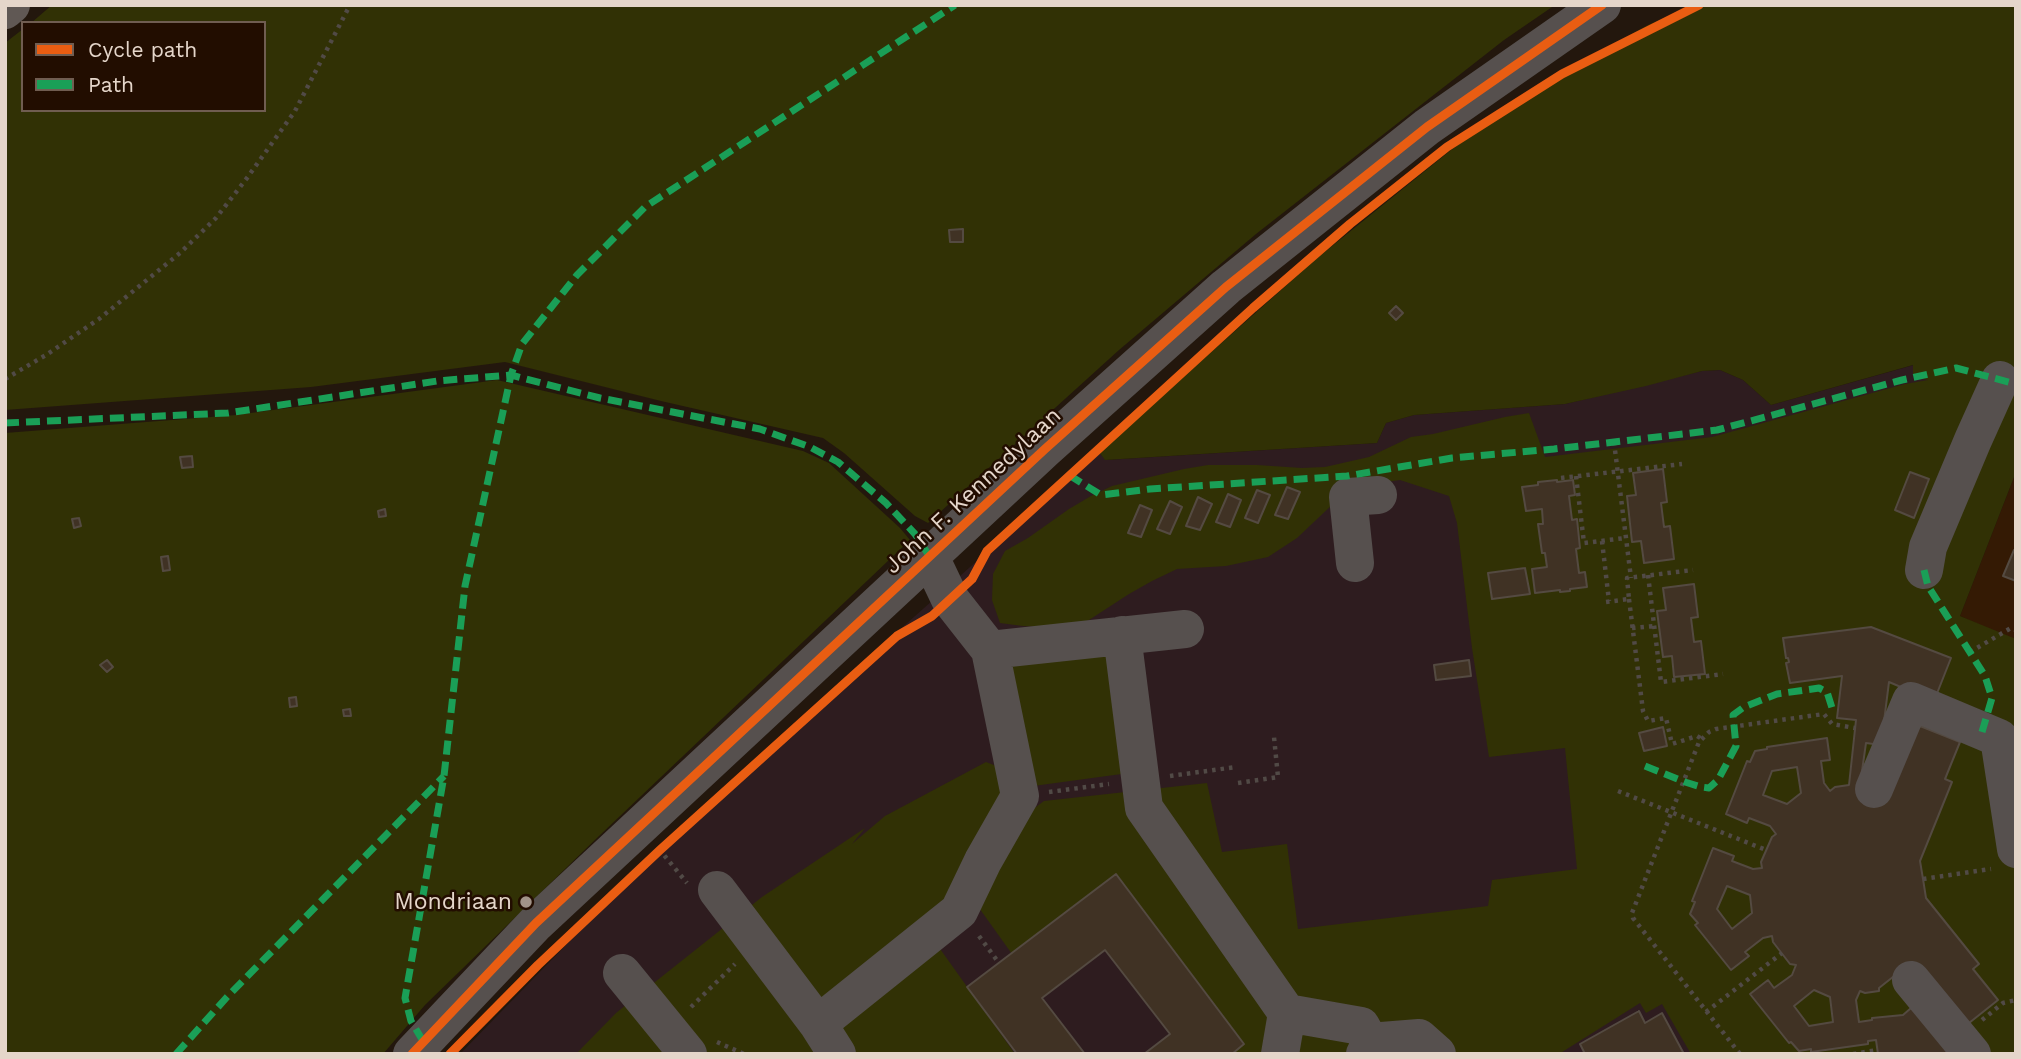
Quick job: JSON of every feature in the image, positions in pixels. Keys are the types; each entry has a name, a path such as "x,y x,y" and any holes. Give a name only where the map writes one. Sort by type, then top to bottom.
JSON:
{"highway":[{"path":"5,10 11,5"}],"street":[{"name":"John F. Kennedylaan","path":"412,1054 536,923 655,845 930,557 1045,449 1226,287 1427,127 1602,5"},
{"path":"1924,570 1928,547 2000,380"},
{"path":"1355,563 1348,497 1378,495"},
{"path":"706,891 757,943 828,1039 959,911 983,861 1020,796 990,650 950,599 930,557"},
{"path":"990,650 1185,629"},
{"path":"1122,635 1144,808 1287,1013 1280,1054"},
{"path":"1874,789 1911,701 1999,738 2009,858"},
{"path":"622,973 678,1041"},
{"path":"1911,980 1972,1054"},
{"path":"1287,1013 1361,1026 1367,1048 1419,1038 1437,1054"}],"path":[{"path":"5,379 99,319 180,253 216,218 295,111 350,5"},
{"path":"1614,442 1630,578"},
{"path":"1561,478 1682,464"},
{"path":"1576,476 1584,543 1625,538"},
{"path":"1602,541 1607,601 1629,599"},
{"path":"1693,570 1627,578 1643,711 1648,721 1666,718 1672,744 1697,736 1702,739"},
{"path":"1648,575 1661,682 1723,674"},
{"path":"1632,628 1654,626"},
{"path":"1970,652 2011,628 2016,630"},
{"path":"1740,1054 1633,918 1632,913 1699,742 1709,732 1824,715 1832,723 1855,727"},
{"path":"1238,783 1278,777 1274,737"},
{"path":"1618,792 1766,850"},
{"path":"655,845 706,891"},
{"path":"1923,879 2009,858"},
{"path":"678,1041 757,943"},
{"path":"1706,1012 1782,953"},
{"path":"1853,1054 1877,1050"}],"shaded area":[{"path":"52,5 1555,5 1504,40 1256,234 1119,350 928,523 915,516 844,453 823,438 505,362 311,387 5,410 5,43 21,31 21,112 266,112 266,21 33,21"},
{"path":"1694,5 2016,5 2016,472 1960,616 2016,639 2016,1054 1691,1054 1662,1004 1646,1013 1640,1003 1559,1054 1232,1054 1244,1044 1116,875 1012,954 977,905 923,925 1015,1054 576,1054 616,1013 762,897 865,828 852,844 885,816 986,762 999,767 1009,827 1044,801 1207,783 1222,852 1287,844 1298,929 1488,906 1492,880 1577,869 1565,748 1489,757 1457,523 1449,496 1400,480 1351,487 1297,538 1268,557 1226,566 1177,569 1129,594 1089,620 1068,628 1000,623 992,600 993,574 1005,551 1091,496 1112,486 1184,469 1208,465 1325,467 1369,457 1411,437 1529,413 1545,457 1712,437 1928,380 1913,376 1913,365 1771,405 1743,380 1720,370 1702,371 1565,404 1414,415 1386,423 1377,443 1105,460 1099,452 1316,259 1451,150 1564,71 1648,25"},
{"path":"1914,365 1935,380 1925,478 2016,1054 460,1054 638,871 813,707 1099,452 1106,460 1377,443 1386,423 1414,415 1565,404 1702,371 1720,370 1743,380 1771,405"},
{"path":"497,380 803,451 829,463 910,540 425,1005 383,1054 5,1054 5,433 236,415"},
{"path":"2016,472 2016,641 1960,616"},
{"path":"1111,648 1129,773 1026,787 1008,663"}],"building":[{"path":"963,229 963,242 950,242 949,230"},
{"path":"1396,306 1403,313 1396,320 1389,313"},
{"path":"192,456 193,467 182,468 180,457"},
{"path":"1663,469 1667,502 1661,503 1664,527 1670,526 1674,559 1644,563 1641,541 1632,542 1627,496 1636,495 1633,473"},
{"path":"1910,472 1929,479 1914,518 1895,510"},
{"path":"1557,480 1573,480 1575,495 1569,496 1572,520 1577,519 1580,548 1576,549 1579,573 1585,572 1587,587 1535,593 1532,569 1547,567 1538,524 1543,524 1542,509 1526,511 1522,487"},
{"path":"1287,487 1300,492 1288,519 1275,515"},
{"path":"1257,490 1270,495 1258,523 1245,518"},
{"path":"1228,494 1241,500 1230,527 1216,522"},
{"path":"1198,497 1212,504 1200,530 1186,526"},
{"path":"1170,501 1182,507 1170,534 1157,529"},
{"path":"1140,505 1152,510 1141,537 1128,533"},
{"path":"385,509 386,516 379,517 378,511"},
{"path":"79,518 81,526 74,528 72,519"},
{"path":"2016,550 2016,581 2003,576"},
{"path":"168,556 170,570 163,571 161,557"},
{"path":"1525,568 1530,594 1492,599 1488,573"},
{"path":"1694,584 1698,617 1691,618 1694,642 1701,641 1705,674 1674,677 1672,656 1663,657 1657,611 1666,610 1663,588"},
{"path":"1871,627 1951,658 1934,701 1889,682 1881,745 1866,743 1859,792 1920,726 1960,742 1945,779 1952,782 1920,861 1926,898 1979,964 1973,969 1998,1000 1964,1027 1908,965 1879,988 1879,991 1860,991 1856,1000 1859,1022 1903,1015 1918,1002 1959,1054 1878,1054 1876,1040 1868,1041 1868,1044 1811,1052 1811,1049 1799,1051 1789,1043 1750,994 1768,980 1774,988 1792,975 1796,965 1790,964 1773,942 1772,936 1763,938 1745,952 1749,956 1731,970 1695,925 1698,923 1690,914 1695,902 1692,901 1713,848 1734,856 1732,861 1753,869 1762,868 1761,862 1772,837 1776,834 1770,826 1749,818 1747,823 1726,814 1747,761 1750,762 1755,751 1827,738 1830,760 1821,761 1824,783 1830,791 1835,787 1849,785 1856,720 1837,718 1842,676 1790,683 1786,663 1789,662 1783,638","holes":["1797,767 1801,793 1787,804 1763,795 1772,771","1727,886 1750,895 1752,913 1732,929 1717,909","1814,990 1830,997 1833,1022 1809,1026 1794,1006"]},
{"path":"107,660 113,667 107,672 100,665"},
{"path":"1469,660 1471,676 1436,680 1434,665"},
{"path":"296,697 297,706 290,707 289,698"},
{"path":"350,709 351,716 344,716 343,710"},
{"path":"1663,727 1667,746 1644,751 1639,733"},
{"path":"1116,874 1244,1044 1232,1054 1144,1054 1170,1034 1105,950 1042,998 1085,1054 1017,1054 967,987"},
{"path":"1639,1011 1645,1023 1662,1013 1684,1054 1585,1054 1580,1044"}],"marked path":[{"path":"423,1041 411,1021 405,998 444,776 465,586 511,375 522,344 577,275 645,207 955,5"},
{"path":"1069,475 1101,495 1150,489 1347,476 1452,458 1717,430 1956,368 2016,384"},
{"path":"5,423 228,413 437,381 511,375 600,398 760,429 810,447 838,462 886,503 915,534 930,557"},
{"path":"1924,570 1928,586 1985,676 1992,698 1982,732"},
{"path":"1645,766 1685,782 1709,788 1718,780 1736,746 1733,715 1744,707 1777,694 1819,688 1827,692 1833,711"},
{"path":"176,1054 227,997 444,776"}],"cycle path":[{"path":"412,1054 536,923 1045,449 1226,287 1427,127 1602,5"},
{"path":"450,1054 538,965 660,850 897,636 932,616 972,579 987,551 1253,308 1350,224 1447,147 1562,74 1699,5"}],"place":[{"name":"Mondriaan","path":"526,902"}]}
